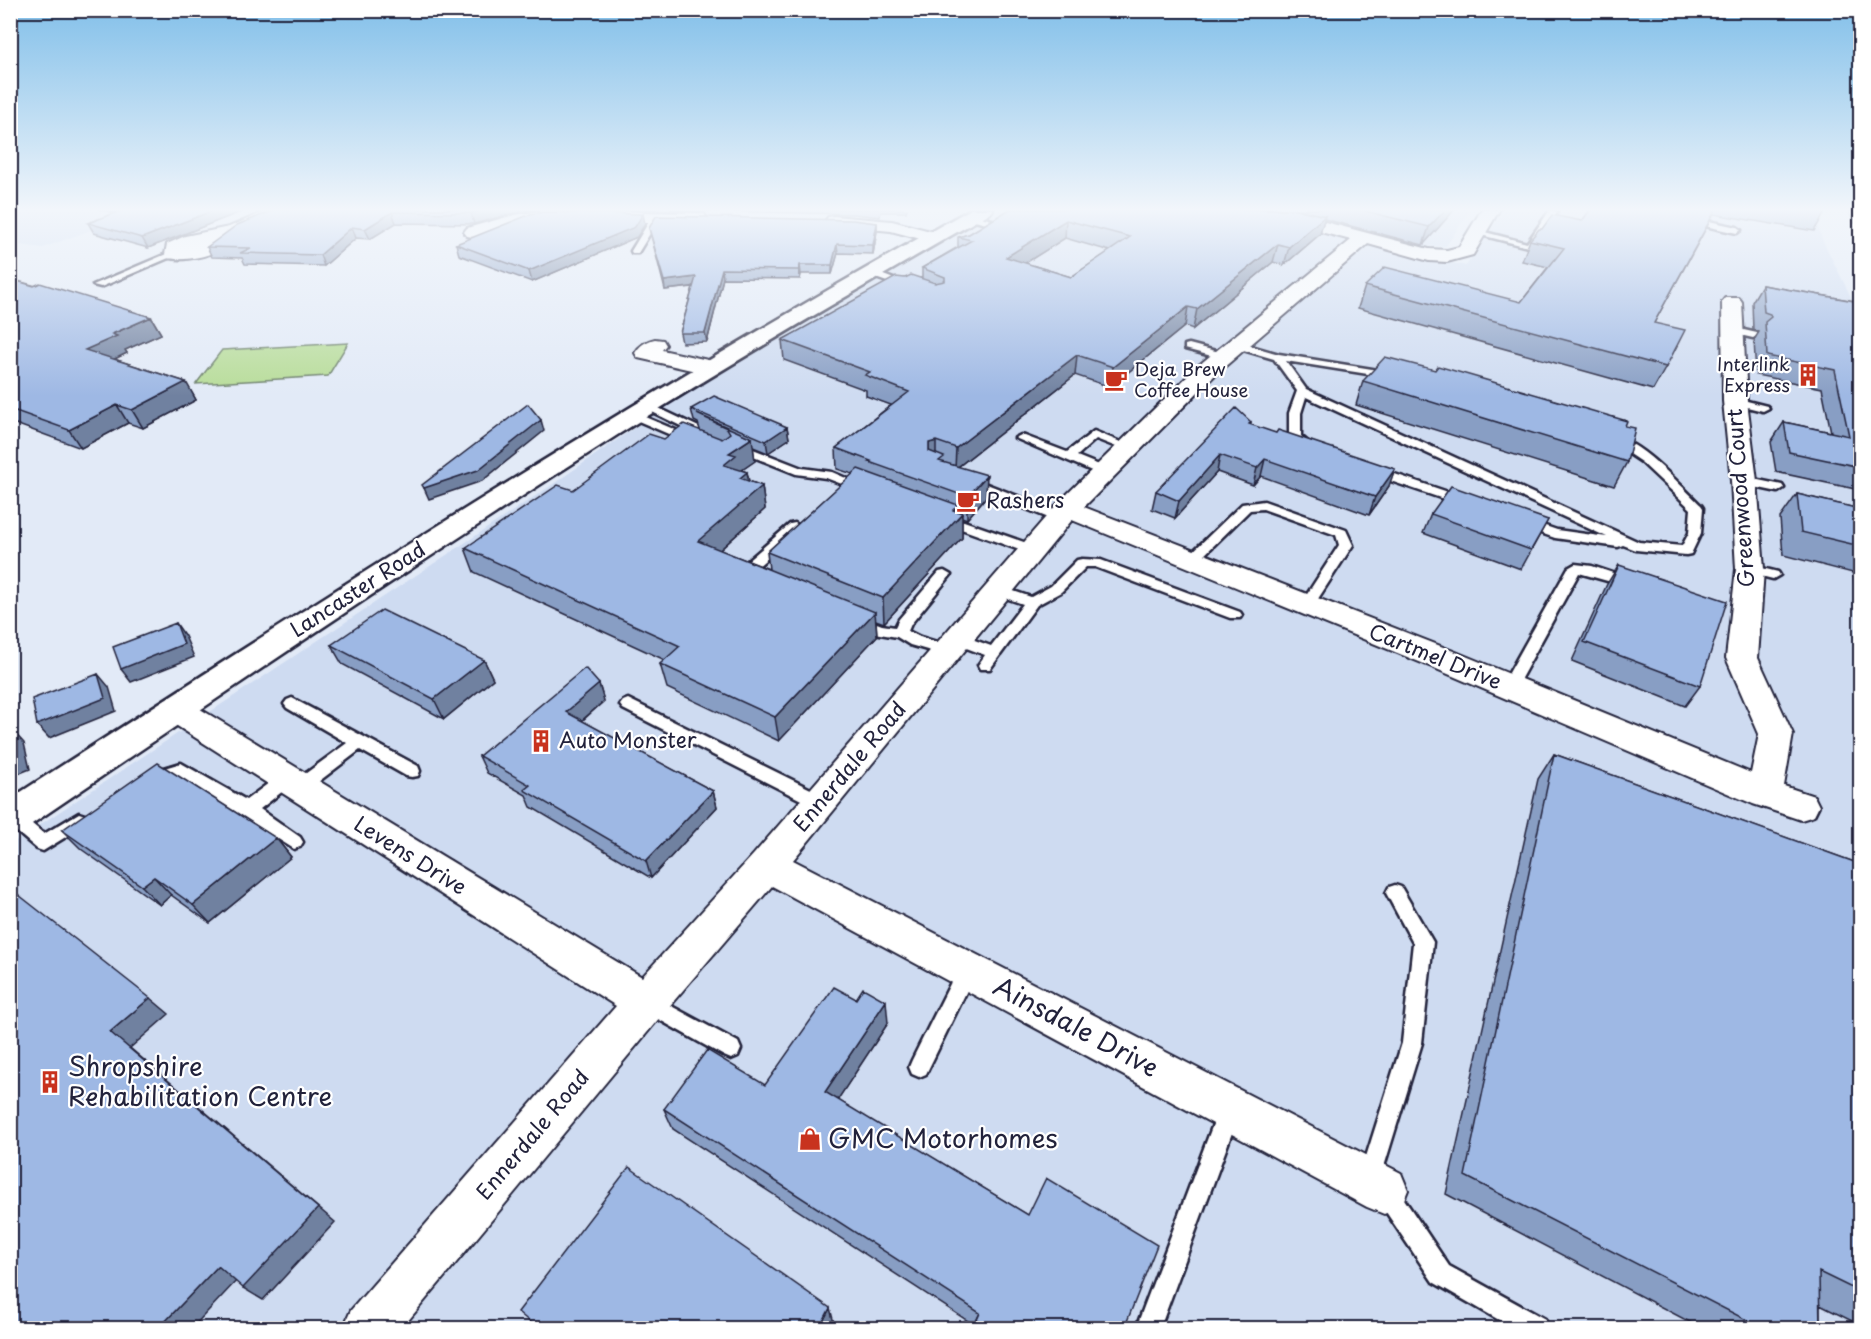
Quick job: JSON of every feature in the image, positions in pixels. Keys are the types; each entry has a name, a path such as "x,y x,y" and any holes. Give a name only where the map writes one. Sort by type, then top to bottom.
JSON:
{"street":[{"name":"Lancaster Road","path":"11,818 481,510 709,366 873,271"},
{"name":"Ennerdale Road","path":"369,1329 1064,514 1129,447 1230,350 1324,271"},
{"name":"Greenwood Court","path":"1732,302 1744,333 1735,401 1744,481 1762,572 1742,658 1764,689 1776,734 1775,753 1765,794"},
{"path":"655,345 645,352 709,366"},
{"name":"Cartmel Drive","path":"1064,514 1192,559 1509,687 1765,794 1801,806"},
{"name":"Levens Drive","path":"175,709 646,1002"},
{"name":"Ainsdale Drive","path":"767,865 1376,1186"}],"lane":[{"path":"98,285 131,271"},
{"path":"870,273 917,290"},
{"path":"1189,347 1230,350 1409,379"},
{"path":"1278,357 1302,391 1636,546"},
{"path":"1302,391 1295,413 1295,437 1310,448 1322,452"},
{"path":"1735,401 1763,408"},
{"path":"640,411 714,442 800,471 828,475 871,491"},
{"path":"1069,457 1094,434 1129,447"},
{"path":"1510,518 1555,534 1686,551 1695,533 1697,508 1621,441 1598,435"},
{"path":"1021,438 1105,472"},
{"path":"1366,468 1477,507"},
{"path":"956,476 1064,514"},
{"path":"1744,481 1778,488"},
{"path":"1192,559 1246,507 1264,505 1341,533 1346,545 1307,605"},
{"path":"936,515 1033,550"},
{"path":"773,586 752,577 749,567 795,526"},
{"path":"985,666 1032,602 1056,589 1082,563 1096,563 1234,615"},
{"path":"1509,687 1575,568 1587,569 1640,586"},
{"path":"900,633 904,622 944,575"},
{"path":"999,591 1032,602"},
{"path":"848,617 879,630 900,633 915,641 995,653"},
{"path":"292,704 412,771"},
{"path":"628,705 820,802"},
{"path":"247,809 359,742"},
{"path":"139,783 181,769 247,809 294,842"},
{"path":"11,818 43,844 91,812"},
{"path":"1395,893 1424,942 1412,1043 1376,1186 1441,1274 1536,1329"},
{"path":"919,1067 967,970"},
{"path":"646,1002 731,1049"},
{"path":"1148,1329 1230,1108"}],"shaded area":[{"path":"889,271 1838,271 1860,315 1860,1328 11,1328 11,844 549,487 718,370"}],"green space":[{"path":"348,343 328,376 196,384 222,350"}],"building":[{"path":"661,271 721,271 705,333 680,333 696,277 664,281"},
{"path":"931,271 1053,271 1071,277 1079,271 1244,271 1197,309 1188,307 1113,367 1077,355 956,448 936,441 929,443 929,451 944,457 939,461 987,475 967,497 836,448 909,392 865,375 870,372 782,340 896,277 905,278 911,275 935,283 945,281 945,277"},
{"path":"1380,271 1402,271 1521,302 1545,271 1682,271 1654,323 1685,330 1666,367 1365,286"},
{"path":"10,279 34,286 40,283 151,317 112,334 117,336 85,350 186,382 132,410 117,405 69,430 10,409"},
{"path":"1762,285 1860,302 1860,467 1789,452 1784,422 1849,436 1835,370 1767,356 1765,322 1771,317 1770,314 1764,312"},
{"path":"1385,357 1435,370 1438,366 1627,421 1625,426 1635,428 1627,462 1363,381"},
{"path":"714,396 787,427 766,441 691,409"},
{"path":"528,404 541,420 478,470 424,488 422,485"},
{"path":"1236,408 1251,422 1249,424 1276,433 1278,430 1395,469 1375,497 1265,459 1257,468 1220,455 1179,501 1156,491"},
{"path":"697,414 752,438 729,453 736,455 724,465 747,472 740,478 762,486 698,541 875,612 775,717 660,664 680,646 465,548 558,485 573,490 649,434 664,439 684,424 722,439 730,433 727,428"},
{"path":"858,469 958,505 953,510 962,513 883,598 767,552"},
{"path":"1451,486 1548,520 1531,550 1431,514"},
{"path":"1797,494 1860,509 1860,546 1801,532"},
{"path":"1619,565 1727,601 1700,686 1584,642"},
{"path":"382,610 484,660 434,699 331,645"},
{"path":"176,623 184,644 121,669 113,647"},
{"path":"585,668 599,684 566,712 713,791 646,861 524,790 530,785 479,756"},
{"path":"98,674 105,698 37,725 32,699"},
{"path":"10,730 12,730 17,756 10,759"},
{"path":"1554,754 1860,864 1860,1292 1819,1272 1820,1329 1764,1329 1465,1176"},
{"path":"158,763 276,838 193,905 154,877 142,886 62,830"},
{"path":"10,888 150,998 110,1032 318,1208 243,1288 218,1266 158,1329 10,1329"},
{"path":"834,987 856,999 863,988 886,1001 825,1092 1028,1215 1046,1178 1157,1245 1124,1329 973,1329 980,1313 664,1109 707,1050 765,1085"},
{"path":"629,1167 830,1308 819,1329 538,1329 518,1312"},
{"path":"1524,1322 1536,1329 1523,1329"}],"place":[{"name":"Interlink Express","path":"1808,375"},
{"name":"Deja Brew Coffee House","path":"1116,380"},
{"name":"Rashers","path":"968,501"},
{"name":"Auto Monster","path":"541,741"},
{"name":"Shropshire Rehabilitation Centre","path":"50,1082"},
{"name":"GMC Motorhomes","path":"810,1139"}]}
